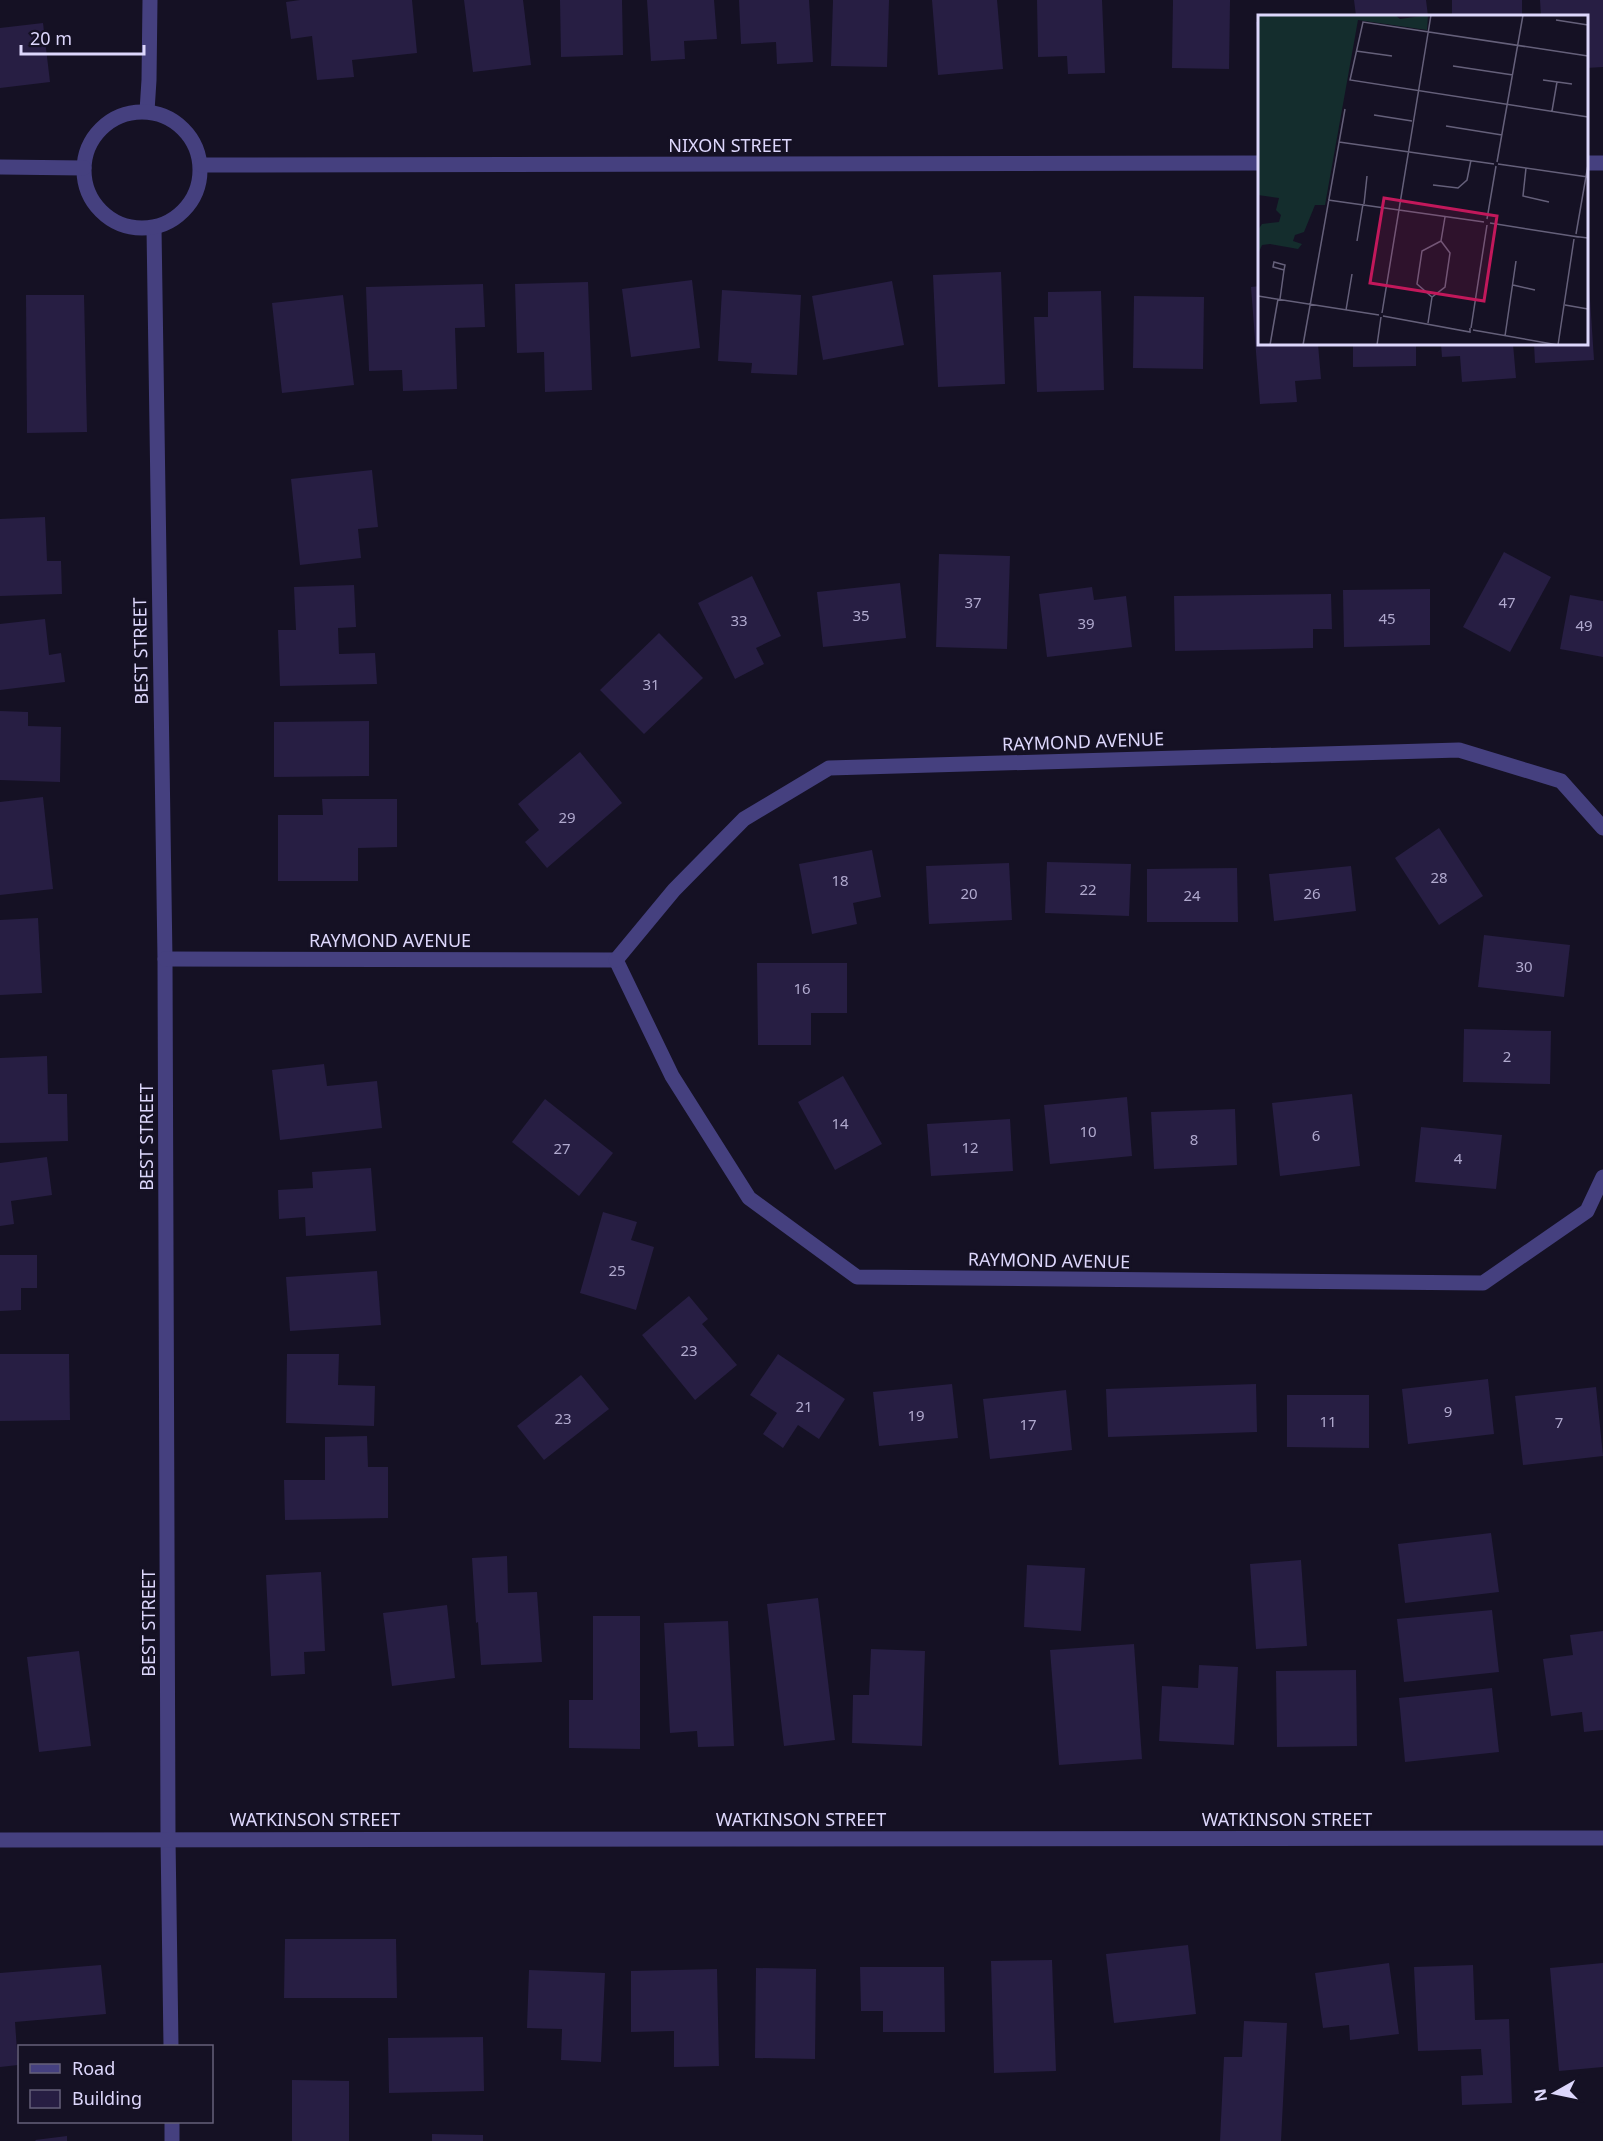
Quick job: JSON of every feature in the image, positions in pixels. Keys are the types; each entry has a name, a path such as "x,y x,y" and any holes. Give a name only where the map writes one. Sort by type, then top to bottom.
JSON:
{"street":[{"path":"147,111 150,80 150,0"},
{"path":"147,111 171,118 185,128 196,146 201,165 199,183 192,202 173,220 154,228 134,228 121,225 104,214 90,197 84,177 85,157 89,143 102,127 126,113 147,111"},
{"name":"NIXON STREET","path":"201,165 1258,164"},
{"path":"0,167 84,168"},
{"name":"BEST STREET","path":"154,228 165,959 168,1838 171,2045"},
{"name":"RAYMOND AVENUE","path":"616,960 674,891 744,819 829,768 1459,750 1561,781 1603,828"},
{"name":"RAYMOND AVENUE","path":"165,959 616,960"},
{"name":"RAYMOND AVENUE","path":"616,960 672,1076 749,1198 857,1277 1483,1283 1587,1211 1603,1177"},
{"name":"WATKINSON STREET","path":"0,1840 1603,1838"},
{"path":"172,2123 172,2141"}],"building":[{"path":"412,0 417,53 352,60 354,77 317,80 312,36 291,39 286,2"},
{"path":"464,0 523,0 531,65 473,72"},
{"path":"560,0 622,0 623,55 561,57"},
{"path":"647,0 714,0 717,39 684,41 685,59 651,61"},
{"path":"739,0 809,0 813,62 777,64 776,42 741,44"},
{"path":"833,0 889,0 887,67 831,66"},
{"path":"932,0 997,0 1003,69 938,75"},
{"path":"1037,0 1102,0 1105,73 1068,74 1067,56 1038,57"},
{"path":"1173,0 1230,0 1229,69 1172,68"},
{"path":"1354,0 1426,0 1428,15 1356,15"},
{"path":"1452,0 1522,0 1522,15 1452,15"},
{"path":"1540,0 1603,0 1603,67 1588,68 1588,15 1541,15"},
{"path":"43,23 50,82 0,88 0,28"},
{"path":"1001,272 1005,384 938,387 933,275"},
{"path":"692,280 700,348 631,357 622,289"},
{"path":"892,281 904,345 823,360 812,296"},
{"path":"588,282 592,390 545,392 544,352 517,353 515,284"},
{"path":"483,284 485,327 455,328 457,389 403,391 402,370 369,371 366,287"},
{"path":"1589,284 1594,360 1535,363 1534,345 1588,345"},
{"path":"1258,286 1258,345 1318,345 1321,379 1295,381 1297,402 1260,404 1251,287"},
{"path":"722,290 801,295 797,375 751,373 752,363 718,361"},
{"path":"1101,291 1104,390 1037,392 1034,317 1048,317 1048,292"},
{"path":"26,295 84,295 87,432 27,433"},
{"path":"343,295 354,385 282,393 272,303"},
{"path":"1134,296 1204,297 1203,369 1133,368"},
{"path":"1353,345 1416,345 1416,366 1353,367"},
{"path":"1441,345 1513,345 1516,378 1462,382 1460,356 1442,357"},
{"path":"372,470 378,527 358,529 361,558 300,565 291,479"},
{"path":"45,517 47,561 61,561 62,594 0,596 0,519"},
{"path":"1504,552 1551,577 1510,652 1463,627"},
{"path":"939,554 1010,556 1007,649 936,647"},
{"path":"752,576 781,636 756,648 764,664 735,679 698,603"},
{"path":"900,583 906,638 823,647 817,592"},
{"path":"354,585 356,627 338,628 339,654 375,653 377,684 280,686 278,630 296,630 294,587"},
{"path":"1092,587 1094,600 1126,596 1132,647 1047,657 1039,594"},
{"path":"1430,589 1430,645 1344,647 1343,590"},
{"path":"1331,594 1332,629 1313,629 1313,648 1175,651 1174,596"},
{"path":"1570,595 1603,601 1603,657 1560,649"},
{"path":"45,619 49,655 61,653 65,682 0,690 0,624"},
{"path":"659,633 703,678 644,734 600,690"},
{"path":"0,711 28,712 28,726 61,727 60,782 0,780"},
{"path":"369,721 369,776 274,777 274,722"},
{"path":"580,752 622,803 547,868 525,842 539,830 518,804"},
{"path":"43,797 53,889 0,895 0,802"},
{"path":"322,799 397,799 397,847 358,848 358,881 278,881 278,815 323,815"},
{"path":"1439,828 1483,896 1439,925 1395,858"},
{"path":"872,850 881,897 853,903 857,924 812,934 799,864"},
{"path":"1047,862 1131,864 1129,916 1045,913"},
{"path":"1009,863 1012,920 929,924 926,866"},
{"path":"1351,866 1356,911 1274,921 1269,874"},
{"path":"1237,868 1238,922 1147,922 1147,869"},
{"path":"38,918 42,993 0,995 0,920"},
{"path":"1484,935 1570,945 1564,997 1478,987"},
{"path":"757,963 847,963 847,1013 811,1013 811,1045 758,1045"},
{"path":"1464,1029 1551,1031 1550,1084 1463,1082"},
{"path":"47,1056 48,1094 67,1094 68,1141 0,1143 0,1058"},
{"path":"324,1064 327,1086 377,1081 382,1128 280,1140 272,1070"},
{"path":"843,1076 882,1144 835,1170 798,1102"},
{"path":"1352,1094 1360,1166 1280,1176 1272,1103"},
{"path":"1127,1097 1132,1156 1050,1164 1044,1105"},
{"path":"545,1099 613,1153 579,1196 512,1142"},
{"path":"1235,1109 1237,1165 1154,1169 1151,1112"},
{"path":"1010,1119 1013,1171 931,1176 927,1124"},
{"path":"1421,1127 1502,1135 1496,1189 1415,1182"},
{"path":"47,1157 52,1195 11,1201 14,1224 0,1226 0,1163"},
{"path":"371,1168 376,1231 306,1236 305,1217 279,1219 278,1190 313,1188 312,1172"},
{"path":"603,1212 637,1222 631,1240 654,1247 636,1310 580,1293"},
{"path":"0,1255 37,1255 37,1288 21,1288 21,1310 0,1311"},
{"path":"377,1271 381,1325 290,1331 286,1277"},
{"path":"689,1296 708,1319 702,1324 737,1365 695,1400 642,1335"},
{"path":"0,1354 69,1354 70,1420 0,1421"},
{"path":"287,1354 339,1354 338,1385 375,1386 374,1426 286,1423"},
{"path":"778,1354 845,1399 819,1439 798,1425 783,1448 763,1434 777,1413 750,1395"},
{"path":"581,1375 609,1409 544,1460 517,1426"},
{"path":"1488,1379 1494,1434 1408,1444 1402,1389"},
{"path":"952,1384 958,1438 879,1446 873,1392"},
{"path":"1256,1384 1257,1432 1108,1437 1106,1389"},
{"path":"1596,1387 1603,1456 1523,1465 1515,1396"},
{"path":"1066,1390 1072,1450 990,1459 983,1399"},
{"path":"1287,1395 1369,1395 1369,1448 1287,1447"},
{"path":"367,1436 368,1467 388,1467 388,1518 285,1520 284,1480 325,1480 325,1437"},
{"path":"1491,1533 1499,1592 1405,1603 1398,1544"},
{"path":"507,1556 508,1593 537,1592 542,1662 481,1665 472,1558"},
{"path":"1301,1560 1307,1646 1256,1649 1250,1564"},
{"path":"1027,1565 1085,1568 1081,1631 1024,1627"},
{"path":"321,1572 325,1651 304,1652 305,1674 271,1676 266,1575"},
{"path":"818,1598 835,1740 784,1746 767,1604"},
{"path":"447,1605 455,1678 392,1686 383,1613"},
{"path":"1492,1610 1499,1672 1404,1682 1397,1619"},
{"path":"593,1616 640,1616 640,1749 569,1748 569,1700 593,1700"},
{"path":"728,1621 734,1746 698,1747 697,1731 670,1733 664,1623"},
{"path":"1603,1631 1603,1730 1584,1732 1582,1712 1551,1716 1543,1659 1573,1655 1570,1635"},
{"path":"1134,1644 1142,1759 1059,1765 1050,1650"},
{"path":"871,1649 925,1651 922,1746 852,1743 853,1695 869,1695"},
{"path":"79,1651 91,1746 39,1752 27,1657"},
{"path":"1199,1665 1238,1667 1234,1745 1159,1741 1162,1686 1198,1688"},
{"path":"1356,1670 1357,1746 1277,1747 1276,1671"},
{"path":"1492,1688 1499,1752 1405,1762 1399,1698"},
{"path":"285,1939 396,1939 397,1998 284,1998"},
{"path":"1188,1945 1196,2014 1114,2023 1106,1954"},
{"path":"1052,1960 1056,2071 994,2073 991,1961"},
{"path":"1389,1963 1399,2034 1350,2040 1349,2025 1323,2028 1315,1973"},
{"path":"1603,1963 1603,2067 1559,2071 1550,1968"},
{"path":"101,1965 106,2014 15,2022 18,2065 0,2067 0,1973"},
{"path":"1473,1965 1475,2020 1509,2019 1512,2103 1462,2105 1461,2076 1483,2075 1481,2049 1418,2051 1414,1967"},
{"path":"860,1967 944,1967 945,2032 883,2032 883,2011 861,2011"},
{"path":"756,1968 816,1969 815,2059 755,2058"},
{"path":"717,1969 719,2066 674,2067 674,2031 631,2032 631,1971"},
{"path":"529,1970 605,1973 601,2062 561,2060 562,2029 527,2028"},
{"path":"1244,2021 1287,2023 1281,2141 1220,2141 1224,2057 1242,2057"},
{"path":"483,2037 484,2091 389,2093 388,2038"},
{"path":"292,2080 349,2081 349,2141 292,2141"},
{"path":"432,2134 483,2135 483,2141 432,2141"},
{"path":"67,2136 67,2141 35,2140"}]}
